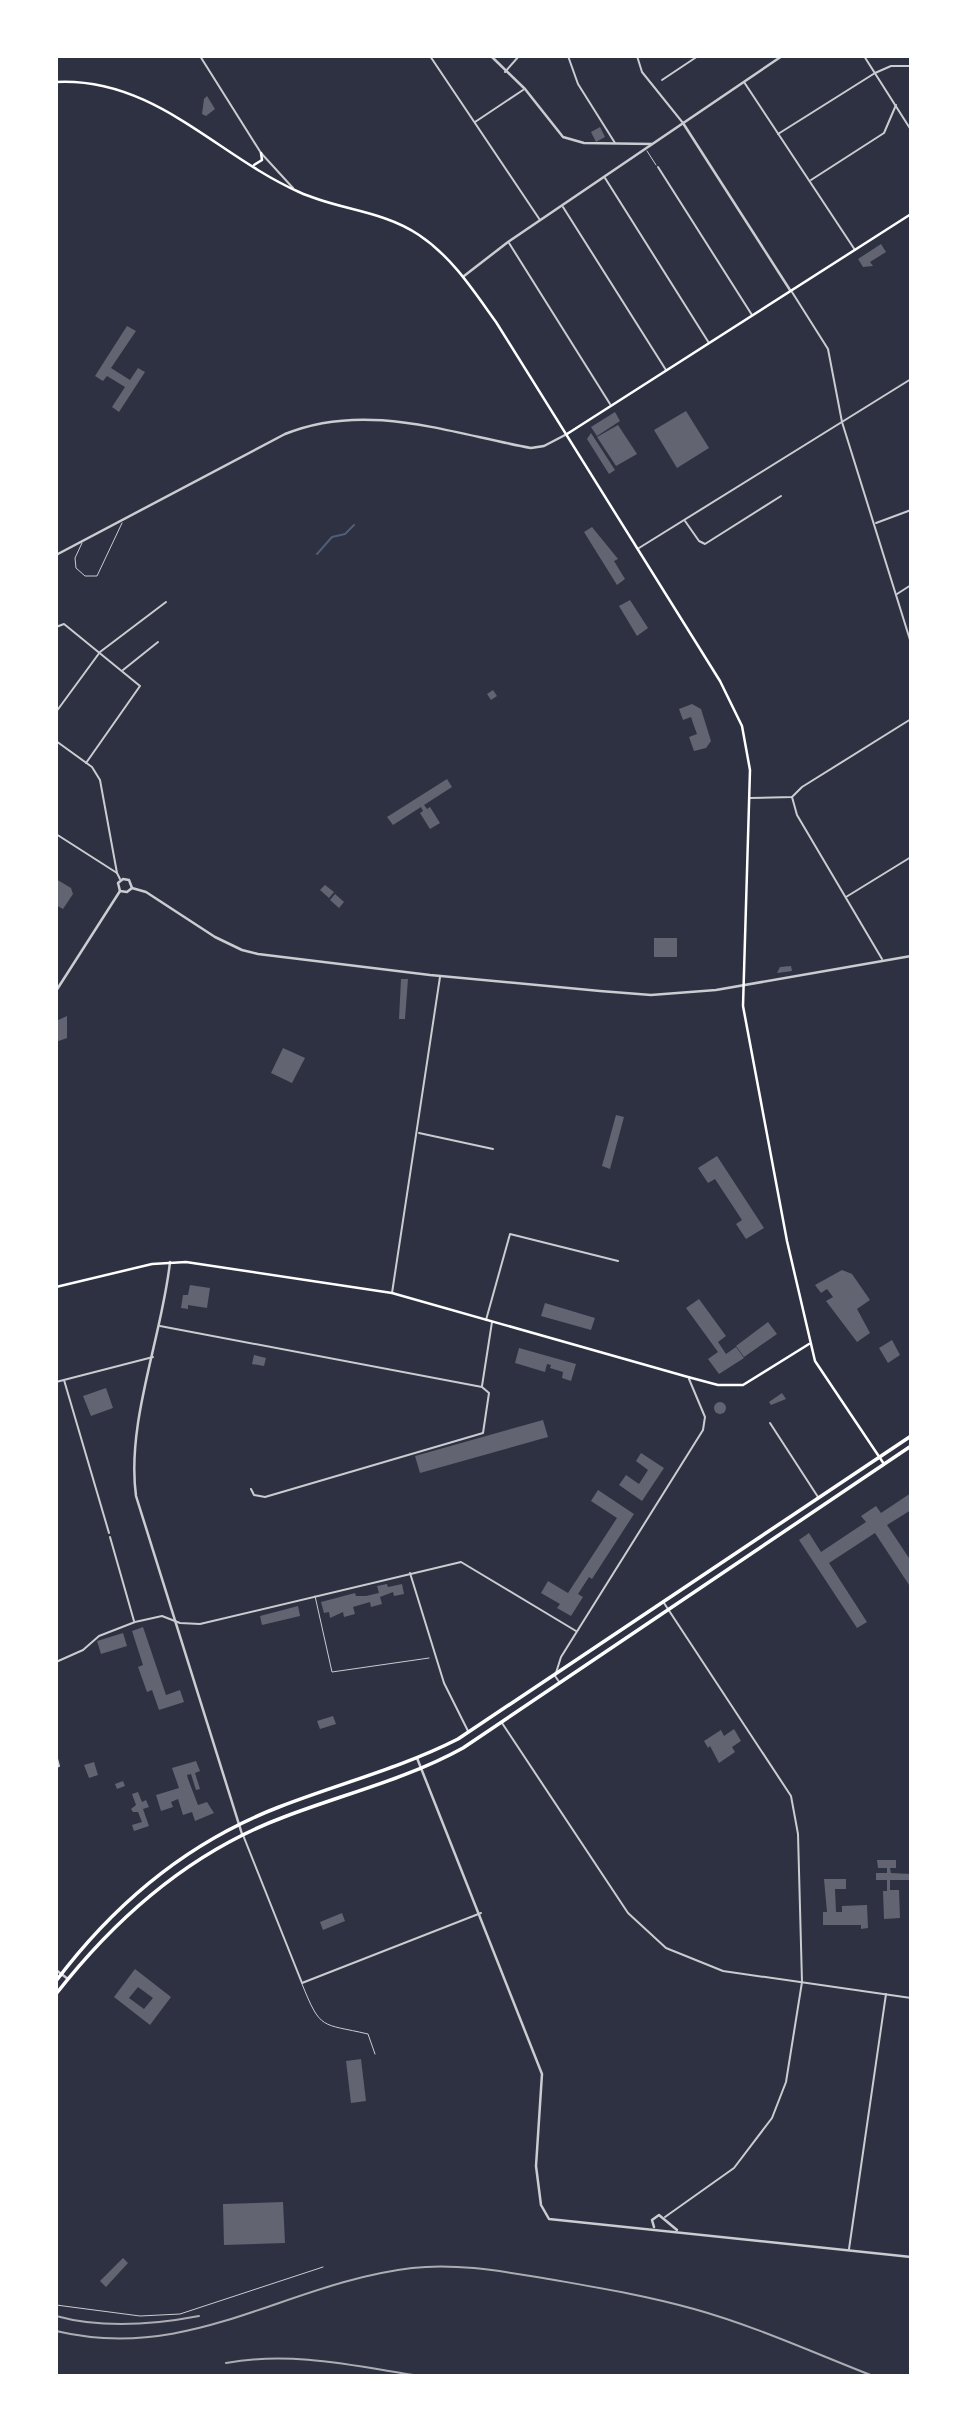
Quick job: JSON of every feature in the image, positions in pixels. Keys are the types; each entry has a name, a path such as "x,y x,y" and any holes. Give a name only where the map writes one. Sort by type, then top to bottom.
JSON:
{"main road":[{"path":"56,82 100,84 138,95 296,191 397,223 424,239 464,276 639,548 734,706 747,749 749,798 742,986 748,1044 809,1344 824,1377 884,1464"},
{"path":"252,165 260,163 261,153"},
{"path":"567,434 911,214"},
{"path":"56,1287 170,1262 392,1293 718,1385 743,1385 809,1344"},
{"path":"56,1980 124,1903 179,1859 239,1825 294,1801 417,1758 468,1732 911,1436"},
{"path":"56,1994 127,1913 190,1865 282,1817 421,1769 463,1748 911,1446"}],"street":[{"path":"200,56 261,153 296,191"},
{"path":"430,56 541,221"},
{"path":"491,56 525,89 563,137 584,144 654,144"},
{"path":"505,72 519,56"},
{"path":"568,56 578,84 616,144"},
{"path":"637,56 642,72 684,123 828,349 842,422 911,643"},
{"path":"662,79 698,56"},
{"path":"464,276 508,242 782,56"},
{"path":"864,56 911,130"},
{"path":"778,134 875,73 891,66 911,66"},
{"path":"744,81 855,250"},
{"path":"474,122 525,89"},
{"path":"810,181 884,133 896,105"},
{"path":"657,167 752,315"},
{"path":"605,178 709,343"},
{"path":"563,207 666,370"},
{"path":"508,242 611,405"},
{"path":"639,548 911,379"},
{"path":"56,555 285,434 319,422 352,418 386,420 530,448 544,446 567,434"},
{"path":"684,520 699,541 705,544 782,496"},
{"path":"874,524 911,510"},
{"path":"896,594 911,585"},
{"path":"56,712 100,652 166,602"},
{"path":"56,627 64,624 140,686 86,763"},
{"path":"122,671 158,642"},
{"path":"749,798 792,797 802,787 911,719"},
{"path":"56,741 86,763 100,780 117,873 121,880"},
{"path":"792,797 797,815 882,960"},
{"path":"56,834 117,873"},
{"path":"845,898 911,857"},
{"path":"121,880 129,880 132,888"},
{"path":"120,891 118,885 121,880"},
{"path":"120,891 127,892 132,888"},
{"path":"132,888 146,892 242,950 287,959 440,976 652,995 742,986 911,956"},
{"path":"56,991 120,891"},
{"path":"392,1293 440,976"},
{"path":"418,1133 493,1149"},
{"path":"486,1320 510,1234 618,1261"},
{"path":"170,1262 160,1326 135,1440 133,1478 136,1496 239,1825 302,1983 481,1913"},
{"path":"482,1387 492,1322"},
{"path":"160,1326 294,1349 482,1387 491,1397 483,1433 265,1497 254,1494 251,1489"},
{"path":"56,1382 153,1357"},
{"path":"561,1684 555,1676 561,1657 703,1430 705,1417 688,1377"},
{"path":"64,1380 108,1533"},
{"path":"770,1423 818,1497"},
{"path":"110,1537 135,1622"},
{"path":"56,1662 83,1650 99,1636 135,1622 162,1616 200,1624 461,1562 576,1631"},
{"path":"410,1573 444,1683 468,1732"},
{"path":"657,2229 664,2228 666,2219 734,2168 772,2118 786,2082 802,1982 799,1834 794,1805 664,1602"},
{"path":"501,1722 620,1901 657,1941 717,1969 911,1998"},
{"path":"56,1755 58,1766"},
{"path":"417,1758 481,1913 542,2074 536,2146 537,2186 546,2215 555,2221 641,2226 911,2257"},
{"path":"56,1970 68,1979"},
{"path":"849,2249 886,1994"},
{"path":"641,2226 657,2215 666,2219 680,2232"},
{"path":"652,2220 657,2229"}],"lane":[{"path":"646,149 657,167"},
{"path":"83,541 75,558 76,568 85,576 97,576 123,519"},
{"path":"906,626 910,625"},
{"path":"315,1596 332,1672 429,1658"},
{"path":"302,1983 313,2013 324,2025 368,2034 374,2054"},
{"path":"56,2305 140,2316 180,2314 323,2267"}],"building":[{"path":"207,96 215,109 206,116 202,114"},
{"path":"600,127 605,137 596,142 591,132"},
{"path":"881,244 886,252 870,262 873,266 863,267 858,259"},
{"path":"127,326 136,331 111,368 130,380 138,368 145,372 119,412 112,407 125,387 107,376 103,381 95,376"},
{"path":"686,411 709,448 677,468 654,430"},
{"path":"615,412 620,421 597,436 591,427"},
{"path":"618,425 637,454 616,466 597,437"},
{"path":"591,433 615,470 609,474 587,439"},
{"path":"592,527 618,559 614,561 625,579 617,585 584,532"},
{"path":"630,600 648,628 637,636 619,606"},
{"path":"493,690 497,696 491,700 487,694"},
{"path":"692,704 701,709 711,741 706,748 694,751 689,737 697,734 691,717 683,720 679,709"},
{"path":"447,779 452,787 424,805 427,809 430,807 440,823 430,829 420,813 423,811 421,807 393,825 387,817"},
{"path":"56,879 71,888 73,894 63,909 56,905"},
{"path":"325,885 334,892 329,898 320,890"},
{"path":"335,894 344,902 339,908 330,900"},
{"path":"654,938 677,938 677,957 654,957"},
{"path":"791,966 792,971 777,973 780,967"},
{"path":"401,979 408,979 405,1019 399,1019"},
{"path":"67,1016 67,1038 56,1042 56,1021"},
{"path":"283,1048 305,1058 292,1083 271,1073"},
{"path":"616,1115 624,1117 610,1169 602,1166"},
{"path":"717,1156 764,1228 746,1239 736,1224 742,1220 715,1179 708,1183 698,1168"},
{"path":"842,1270 852,1274 870,1300 857,1309 870,1333 857,1342 826,1301 833,1297 827,1289 821,1293 815,1285"},
{"path":"190,1285 210,1288 207,1308 188,1305 188,1309 181,1308 183,1295 188,1295"},
{"path":"699,1299 726,1336 718,1342 726,1354 736,1347 744,1358 719,1374 708,1359 718,1352 686,1308"},
{"path":"545,1303 595,1318 591,1330 541,1316"},
{"path":"768,1322 777,1334 744,1357 736,1346"},
{"path":"892,1340 900,1355 888,1363 879,1348"},
{"path":"519,1348 576,1364 571,1381 562,1378 563,1372 550,1368 551,1365 547,1364 545,1372 515,1363"},
{"path":"254,1355 266,1358 264,1366 252,1364"},
{"path":"106,1388 113,1408 91,1416 83,1396"},
{"path":"782,1393 786,1399 771,1405 769,1402"},
{"path":"720,1402 726,1408 720,1414 714,1408"},
{"path":"543,1420 548,1437 420,1473 415,1456"},
{"path":"641,1453 664,1468 642,1501 619,1485 626,1475 639,1484 648,1470 636,1461"},
{"path":"598,1490 634,1514 592,1579 589,1577 578,1594 583,1597 571,1616 557,1608 560,1604 541,1593 548,1581 568,1593 617,1518 591,1501"},
{"path":"911,1493 911,1510 887,1525 911,1561 911,1588 875,1533 829,1563 867,1622 857,1628 799,1540 809,1533 821,1552 866,1522 861,1516 876,1506 881,1513"},
{"path":"387,1584 388,1587 402,1584 404,1594 394,1596 393,1592 380,1597 382,1604 371,1607 370,1602 353,1607 355,1614 344,1617 343,1612 330,1618 329,1612 324,1613 321,1602 355,1593 356,1596 366,1596 379,1593 377,1586"},
{"path":"298,1606 300,1616 262,1625 260,1616"},
{"path":"143,1627 166,1695 180,1690 184,1702 159,1710 152,1690 147,1692 138,1667 143,1665 132,1631"},
{"path":"123,1633 127,1646 101,1654 97,1641"},
{"path":"333,1716 336,1724 320,1729 317,1721"},
{"path":"734,1729 741,1741 732,1747 735,1752 719,1763 710,1746 708,1748 704,1741 721,1730 724,1736"},
{"path":"196,1761 200,1771 195,1773 200,1789 196,1790 191,1774 187,1775 188,1779 198,1805 207,1802 214,1813 195,1821 192,1812 183,1815 178,1799 171,1802 173,1807 161,1811 156,1795 179,1788 172,1768"},
{"path":"94,1762 98,1775 89,1778 84,1765"},
{"path":"123,1781 125,1786 117,1789 115,1784"},
{"path":"138,1792 142,1802 146,1800 149,1807 143,1809 149,1826 134,1831 132,1825 142,1822 138,1812 131,1809 136,1805 132,1794"},
{"path":"877,1860 896,1860 896,1868 890,1868 891,1873 911,1874 911,1880 890,1880 890,1890 899,1890 900,1918 884,1919 883,1891 887,1891 887,1880 876,1880 876,1873 887,1873 887,1868 878,1868"},
{"path":"824,1879 846,1879 846,1889 835,1889 836,1912 842,1912 842,1906 867,1905 868,1928 861,1929 861,1925 823,1925 823,1912 827,1912"},
{"path":"342,1913 345,1921 323,1930 320,1922"},
{"path":"135,1969 171,1997 150,2025 114,1997","holes":["138,1987 153,1998 144,2009 129,1998"]},
{"path":"361,2059 366,2101 351,2103 346,2061"},
{"path":"283,2202 285,2243 224,2245 223,2204"},
{"path":"123,2258 128,2263 106,2287 100,2281"}],"waterway":[{"path":"317,554 332,537 345,534 354,525"}],"railway":[{"path":"56,2331 105,2338 151,2337 237,2317 366,2276 412,2268 461,2267 543,2278 676,2304 739,2323 873,2376"},
{"path":"56,2316 110,2324 163,2322 199,2316"},
{"path":"226,2363 299,2359 419,2376"}]}
